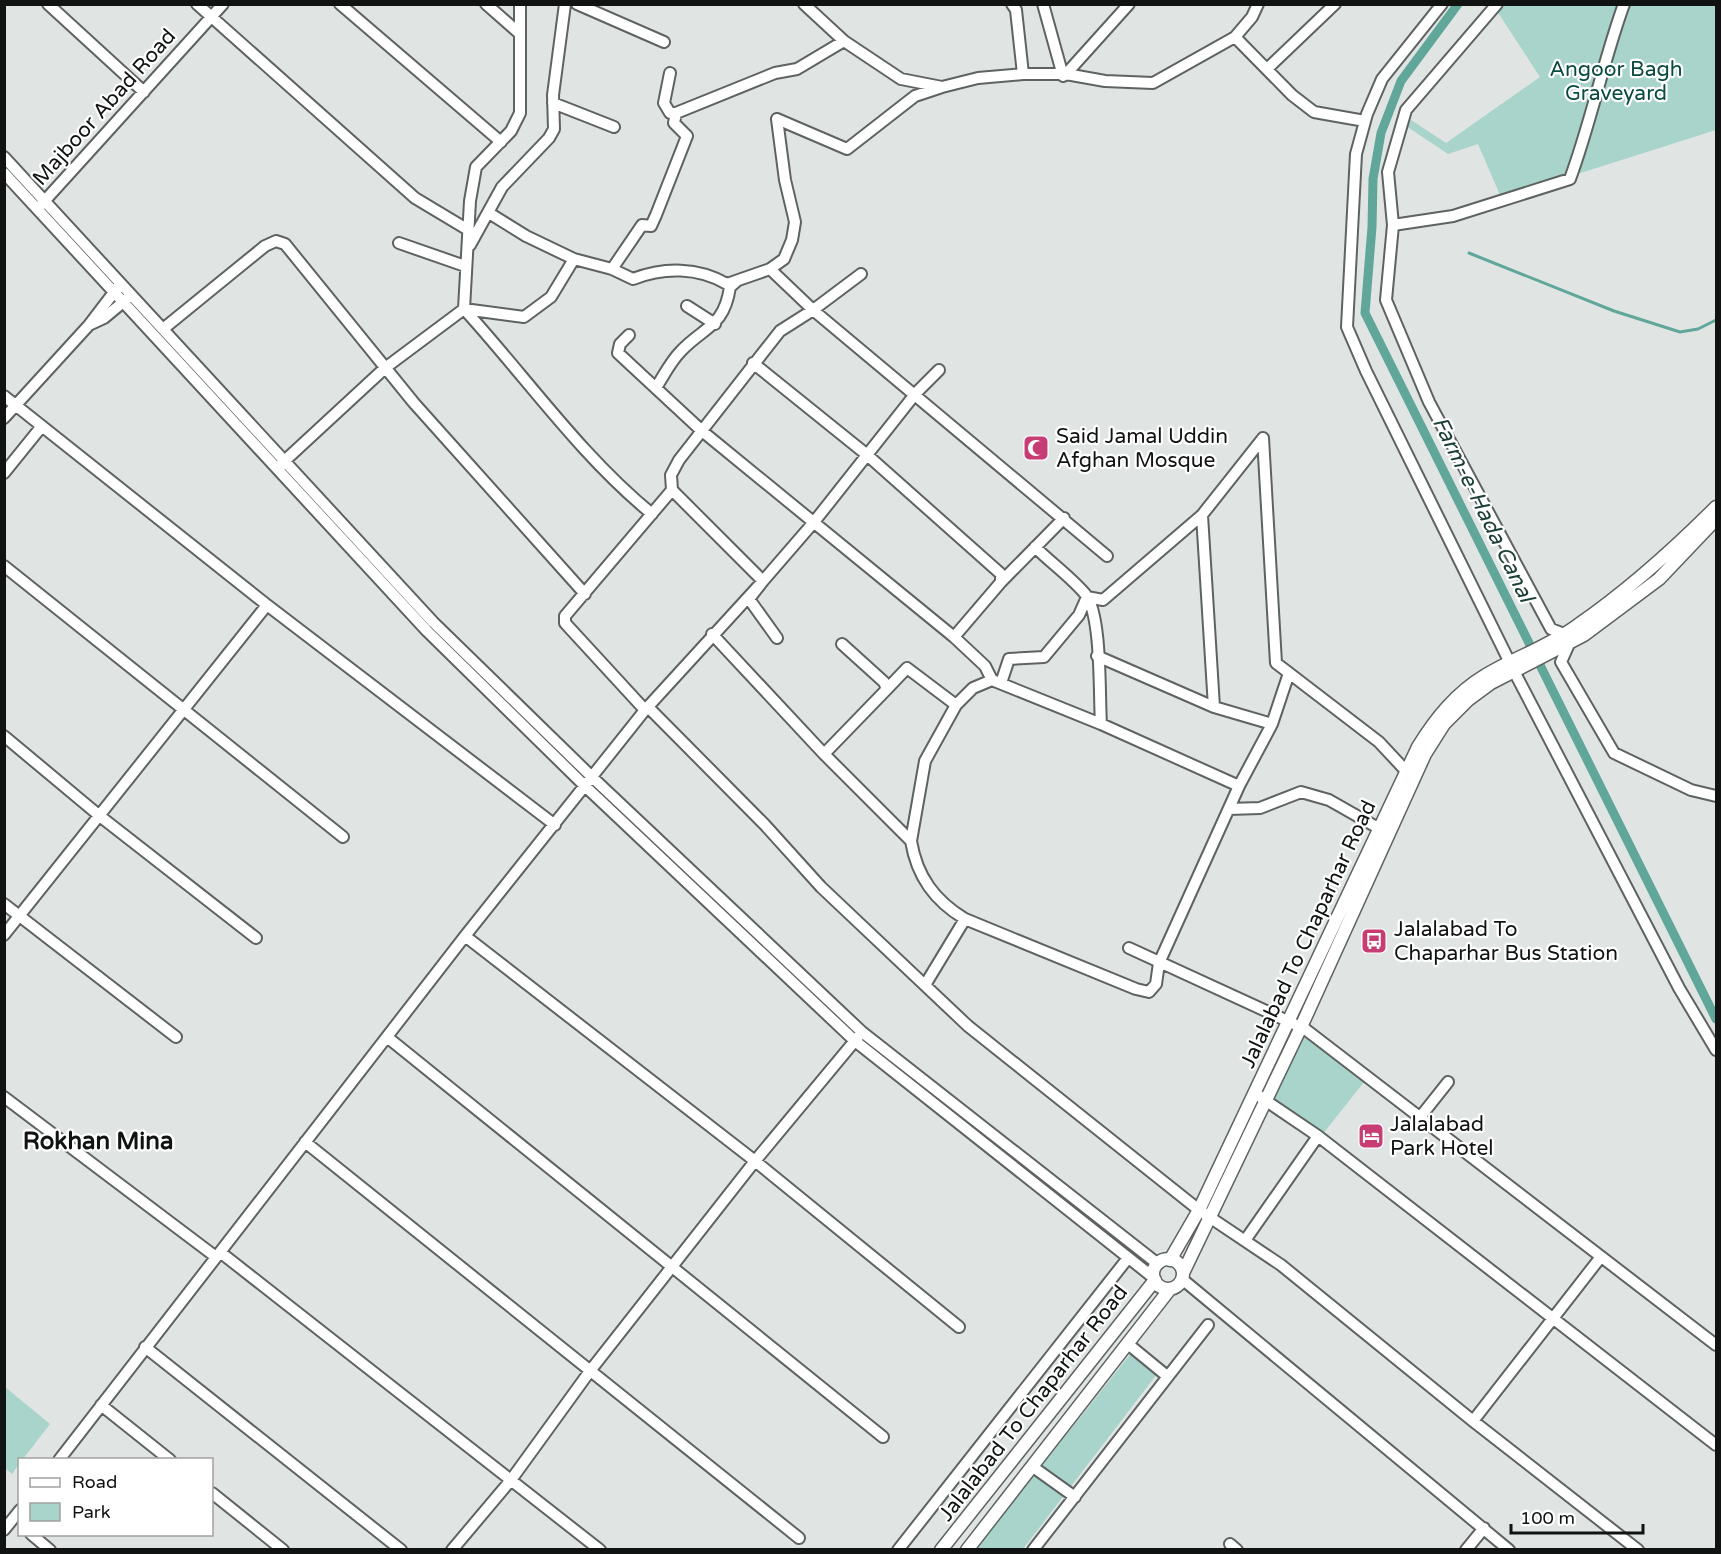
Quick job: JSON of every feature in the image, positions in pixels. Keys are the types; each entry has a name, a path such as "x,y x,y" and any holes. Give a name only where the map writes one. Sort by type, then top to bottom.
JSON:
{"main road":[{"path":"1581,631 1652,570 1716,507"},
{"path":"1517,665 1581,631 1659,579 1716,519"},
{"name":"Jalalabad To Chaparhar Road","path":"1183,1276 1205,1214 1254,1093 1407,771 1432,724 1448,705 1486,675 1517,665"},
{"name":"Jalalabad To Chaparhar Road","path":"1164,1262 1205,1214 1266,1100 1425,754 1444,724 1468,699 1517,665"},
{"path":"1164,1262 1176,1262 1183,1276 1179,1285 1170,1289 1160,1287 1154,1279 1164,1262"},
{"name":"Jalalabad To Chaparhar Road","path":"941,1550 1154,1279"},
{"name":"Jalalabad To Chaparhar Road","path":"967,1550 1170,1289"}],"street":[{"path":"48,4 144,92"},
{"path":"197,4 415,198 470,231"},
{"name":"Majboor Abad Road","path":"41,205 223,4"},
{"path":"340,4 501,142"},
{"path":"486,4 519,33"},
{"path":"520,4 520,112 511,131 476,167 470,201 464,309 516,366 560,424 652,514"},
{"path":"469,248 502,187 549,138 554,129 553,103 564,4"},
{"path":"577,4 664,42"},
{"path":"804,4 844,41 901,79 942,87"},
{"path":"1012,4 1016,10 1023,74"},
{"path":"1043,4 1064,75"},
{"path":"1064,75 1130,4"},
{"path":"489,213 526,236 574,259 612,269 633,279 655,270 670,269 718,278 727,284 770,269 784,259 795,222 785,180 777,118 847,149 915,96 978,78 1023,74 1064,75 1105,81 1153,83 1235,37 1252,17 1258,4"},
{"path":"1268,68 1335,4"},
{"path":"1497,4 1406,110 1388,172 1393,225 1386,300 1429,402 1551,629 1562,642 1561,662 1614,753 1691,790 1716,796"},
{"path":"1393,225 1453,216 1570,179 1589,127 1605,55 1624,4"},
{"path":"1436,7 1383,79 1365,121 1356,154 1347,327 1454,550 1517,665 1679,988 1716,1050"},
{"path":"1235,37 1268,68 1292,95 1314,112 1365,121"},
{"path":"670,73 664,103 670,113 676,113 775,73 797,69 844,41"},
{"path":"553,103 614,127"},
{"path":"612,269 642,225 651,226 656,215 687,136 674,123 676,113"},
{"path":"4,157 41,205 280,465 427,631 862,1032 1164,1262"},
{"path":"4,173 41,205"},
{"path":"163,329 265,246 281,242 289,247 385,368 585,594"},
{"path":"399,243 465,266"},
{"path":"280,465 385,368 464,309 524,317 550,297 574,259"},
{"path":"770,269 813,310 916,393 1107,556"},
{"path":"763,581 672,490 671,475 679,460 780,331 813,310 861,274"},
{"path":"657,386 681,351 715,324 727,304 730,287 742,277"},
{"path":"4,418 89,325 118,287"},
{"path":"89,325 104,318 128,298"},
{"path":"128,298 163,329 280,465"},
{"path":"687,306 715,324"},
{"path":"629,335 620,344 618,352 657,386 702,431 954,637 985,666 997,681 1101,724 1239,786"},
{"path":"753,363 866,454 1001,574 1001,582"},
{"path":"777,638 749,599 814,522 916,393 939,370"},
{"path":"4,396 267,605 555,825"},
{"path":"4,473 42,426"},
{"path":"1087,597 1103,600 1202,515 1263,438 1276,663 1379,742 1407,771"},
{"path":"672,490 565,616 565,622 647,709 765,825 821,887 968,1026 1205,1214 1246,1239 1638,1550"},
{"path":"1202,515 1214,707"},
{"path":"954,637 1001,582 1064,518"},
{"path":"1035,547 1087,597 1099,642 1097,656 1101,724"},
{"path":"4,566 343,837"},
{"path":"61,1458 465,936 647,709 712,634 763,581"},
{"path":"1087,597 1079,615 1044,657 1009,659 997,681 973,688 956,705 925,761 911,841 918,867 929,889 951,911 1142,991 1149,992 1156,984 1159,963 1239,786 1272,724 1289,673"},
{"path":"4,935 101,817 267,605"},
{"path":"712,634 824,754 911,841"},
{"path":"842,644 884,682 887,689"},
{"path":"1097,656 1214,707 1272,724"},
{"path":"824,754 907,668 956,705"},
{"path":"4,736 101,817 256,938"},
{"path":"590,782 855,1041 1154,1279"},
{"path":"1229,809 1260,808 1301,792 1329,800 1380,829"},
{"path":"4,904 176,1037"},
{"path":"925,985 966,919"},
{"path":"465,936 755,1161 959,1327"},
{"path":"1129,948 1301,1027 1421,1116 1600,1258 1716,1345"},
{"path":"453,1550 511,1480 590,1371 755,1161 862,1032"},
{"path":"387,1037 883,1437"},
{"path":"1421,1116 1448,1082"},
{"path":"1254,1093 1318,1136 1716,1445"},
{"path":"4,1097 218,1255 600,1550"},
{"path":"1246,1239 1318,1136"},
{"path":"305,1142 799,1538"},
{"path":"898,1550 1128,1258"},
{"path":"1473,1421 1600,1258"},
{"path":"1183,1276 1509,1550"},
{"path":"1033,1550 1208,1325"},
{"path":"1128,1344 1167,1376"},
{"path":"145,1347 401,1550"},
{"path":"101,1405 167,1458"},
{"path":"1033,1467 1075,1497"},
{"path":"213,1493 283,1550"},
{"path":"4,1530 16,1523"},
{"path":"1466,1550 1484,1528"},
{"path":"33,1536 50,1550"}],"green space":[{"name":"Angoor Bagh Graveyard","path":"1493,5 1716,5 1716,130 1568,177 1500,195 1478,144 1448,154 1406,126 1411,120 1446,143 1540,77"},
{"path":"1304,1035 1364,1082 1322,1135 1272,1097"},
{"path":"1132,1352 1157,1374 1023,1549 975,1550"},
{"path":"5,1387 50,1424 24,1458 18,1458 18,1465 12,1474 5,1468"}],"waterway":[{"name":"Farm-e-Hada Canal","path":"1458,4 1401,81 1381,133 1373,179 1372,227 1365,313 1716,1019"},
{"path":"1469,253 1614,311 1680,332 1698,329 1716,320"}],"place":[{"name":"Said Jamal Uddin Afghan Mosque","path":"1036,448"},
{"name":"Jalalabad To Chaparhar Bus Station","path":"1374,941"},
{"name":"Jalalabad Park Hotel","path":"1371,1136"}],"district":[{"name":"Rokhan Mina","path":"98,1141"}]}
